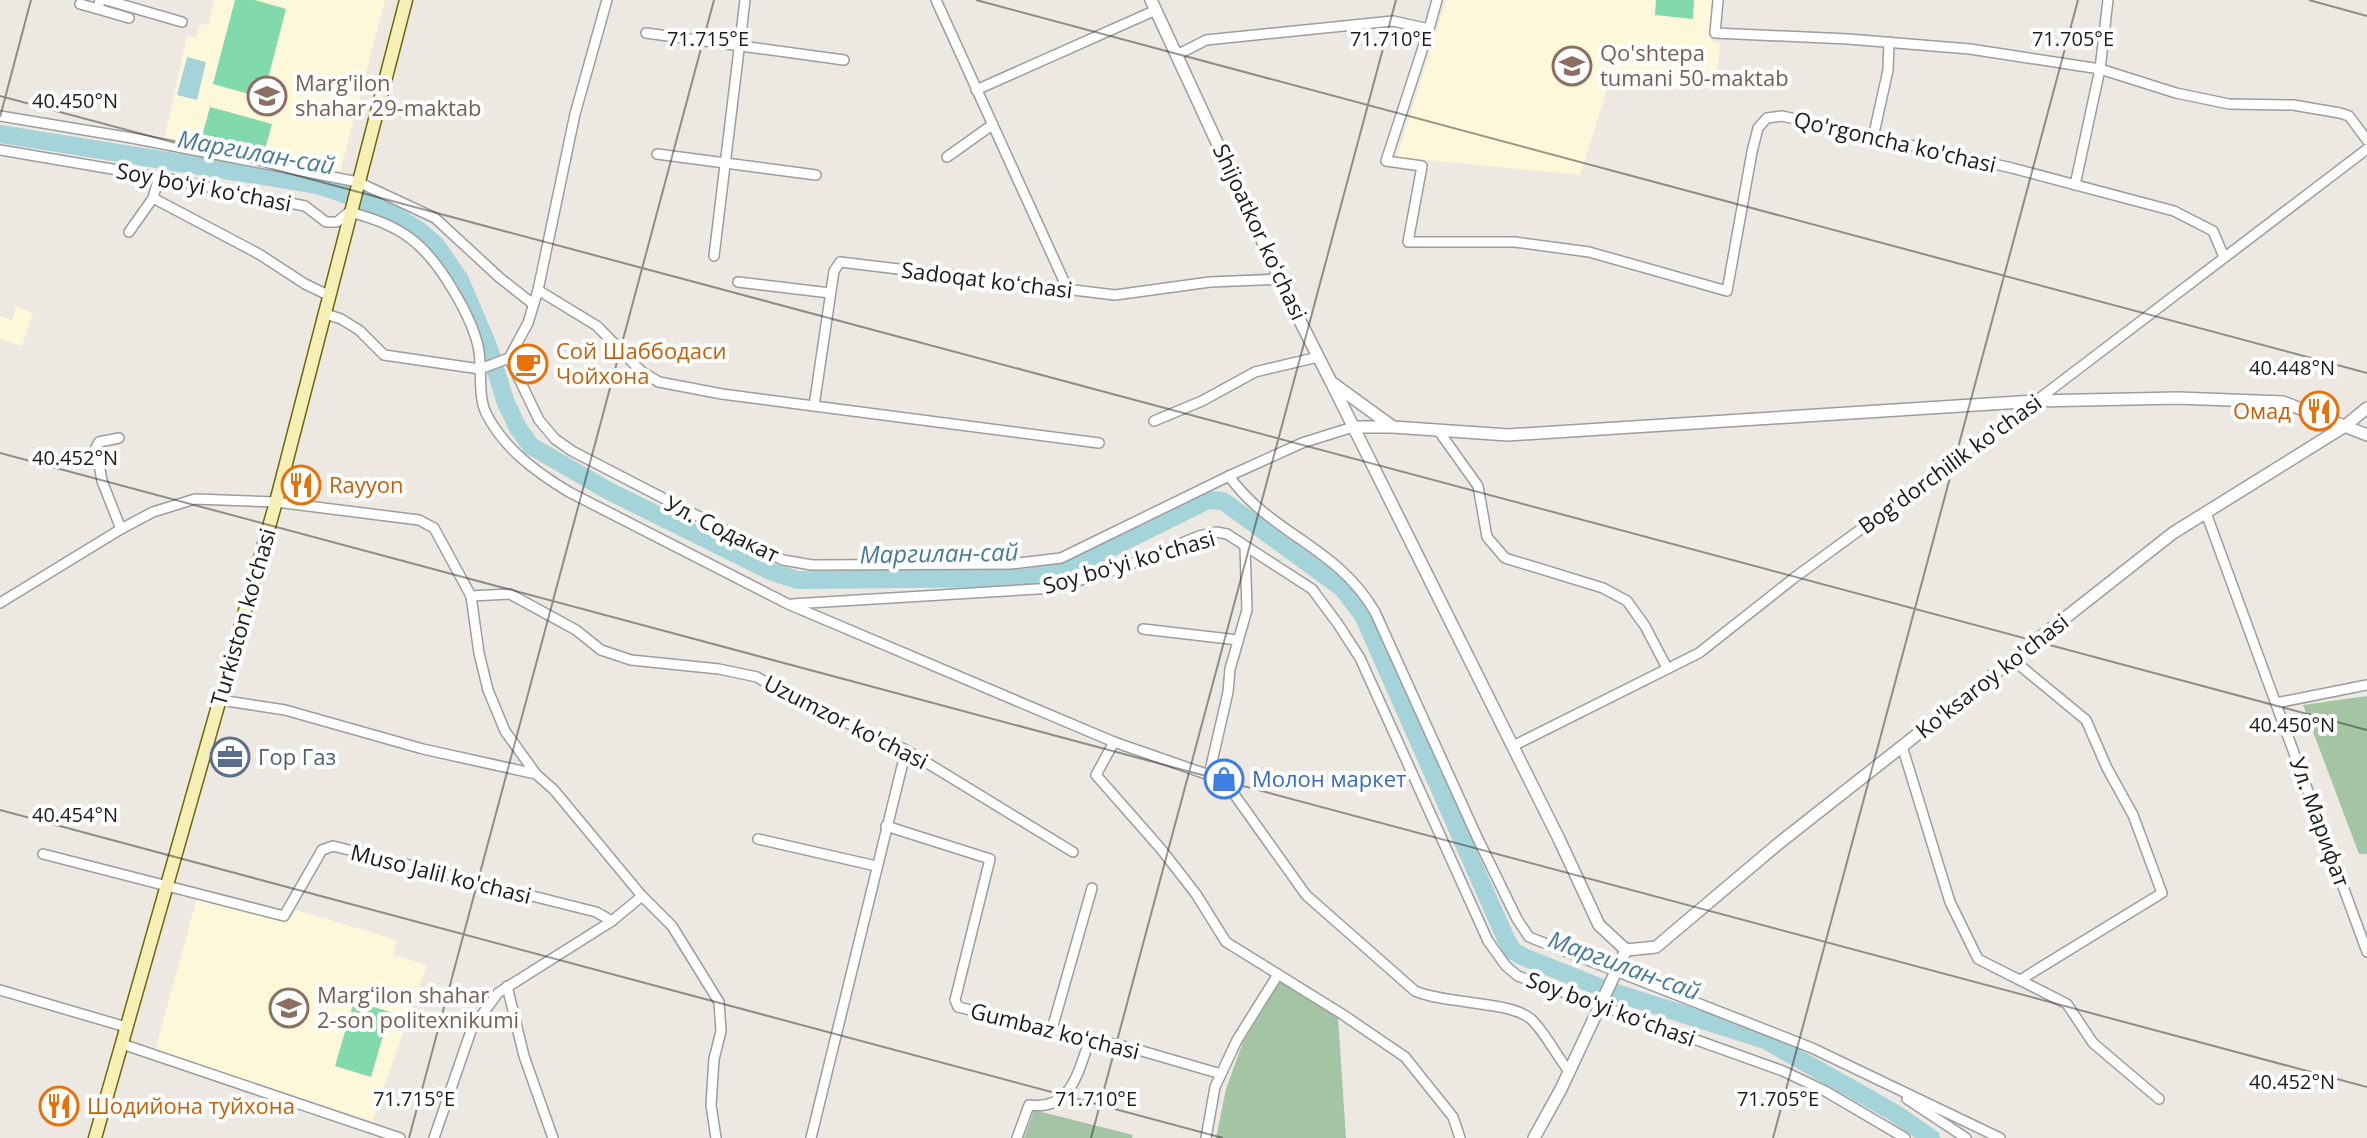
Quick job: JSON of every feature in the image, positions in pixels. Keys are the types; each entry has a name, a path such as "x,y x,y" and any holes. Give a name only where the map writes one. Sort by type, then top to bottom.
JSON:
{"main road":[{"name":"Turkiston ko’chasi","path":"95,1138 276,502 406,0"}],"street":[{"path":"106,0 182,22"},
{"path":"326,314 359,330 384,355 482,369 507,359 528,323 538,290 575,114 607,0"},
{"path":"714,256 745,0"},
{"path":"936,0 1068,290"},
{"name":"Qo'rgoncha ko'chasi","path":"1437,0 1386,161 1422,166 1408,242 1515,242 1589,252 1727,291 1758,128 1767,118 1782,116 2012,168 2174,211 2213,231 2224,257"},
{"path":"1718,0 1715,33 1970,49 2100,69 2176,93 2229,104 2293,105 2340,113 2349,116 2367,140"},
{"path":"2075,185 2100,69 2108,0"},
{"path":"80,4 131,8"},
{"path":"976,90 1154,5"},
{"name":"Shijoatkor koʻchasi","path":"1154,5 1331,382 1399,428"},
{"path":"1179,54 1206,40 1393,21 1429,29"},
{"path":"646,33 844,60"},
{"path":"1873,138 1888,70 1889,42"},
{"path":"0,116 358,182 435,218 533,304"},
{"path":"947,157 992,125"},
{"name":"Bog'dorchilik ko'chasi","path":"1513,746 1699,653 1794,578 2036,401 2367,149"},
{"name":"Soy boʻyi koʻchasi","path":"0,150 305,206 326,222 337,222 349,212 388,224 427,251 438,264 470,317 479,349 484,410 516,454 539,474 788,604 1114,742 1209,775 1234,794 1306,895 1415,991 1428,997 1512,1011 1530,1018 1568,1070"},
{"path":"657,154 816,175"},
{"path":"129,232 153,198 159,177"},
{"path":"153,198 330,296"},
{"name":"Sadoqat koʻchasi","path":"814,406 835,267 845,262 1115,295 1210,282 1281,279"},
{"path":"738,282 830,293"},
{"path":"538,290 597,326 642,372 659,382 722,394 1099,443"},
{"path":"1154,421 1202,401 1255,372 1318,357"},
{"name":"Ул. Содакат","path":"507,359 539,420 555,439 616,476 775,557 793,563 1011,564 1050,561 1302,443 1353,427"},
{"path":"1331,382 1599,925 1626,950 1561,1089 1534,1138"},
{"path":"1353,427 1508,435 2036,401 2178,398 2283,402 2367,435"},
{"name":"Ko'ksaroy ko'chasi","path":"1626,950 1656,947 1778,844 2173,533 2345,426 2367,408"},
{"path":"1438,430 1478,486 1487,537 1505,558 1603,588 1627,601 1645,626 1667,668"},
{"path":"119,438 99,442 96,447 102,481 121,529"},
{"path":"1229,476 1253,505 1332,561 1364,592 1477,837 1523,930 1535,942 1812,1048 2000,1138"},
{"path":"0,603 121,529 153,512 195,499 276,502 428,523 434,528 471,596 488,690 505,731 536,774 554,790 642,896 672,926 719,1002 721,1031 714,1059 711,1105 716,1138"},
{"name":"Ул. Марифат","path":"2206,513 2367,952"},
{"name":"Soy boʻyi koʻchasi","path":"788,604 1054,588 1121,568 1199,536 1216,532 1227,534 1312,589 1353,646 1461,885 1488,941 1506,966 1518,976 1783,1071 1825,1091 1905,1138"},
{"path":"1209,775 1228,692 1230,669 1247,610 1245,546"},
{"name":"Uzumzor ko'chasi","path":"471,596 510,594 576,630 601,650 631,660 719,669 757,677 784,694 906,750 1073,852"},
{"path":"1143,629 1238,640"},
{"path":"2012,659 2086,720 2107,768 2133,815 2162,893 2020,980"},
{"path":"2276,703 2367,685"},
{"path":"220,700 285,710 423,749 536,774"},
{"path":"1114,742 1096,775 1161,849 1196,894 1226,942 1405,1057 1453,1117 1460,1138"},
{"path":"1902,746 1950,902 1978,959 2067,1004 2093,1043 2159,1099"},
{"path":"811,1138 906,750"},
{"name":"Gumbaz koʻchasi","path":"886,826 990,859 955,1003 961,1008 1221,1074"},
{"path":"758,839 876,866"},
{"name":"Muso Jalil ko'chasi","path":"166,886 284,916 322,850 333,846 596,912 612,921"},
{"path":"43,854 166,886"},
{"path":"1052,1029 1092,888"},
{"path":"434,1138 472,1028 498,993 612,921 642,896"},
{"path":"1206,1138 1215,1087 1237,1040 1277,976"},
{"path":"507,986 524,1056 553,1138"},
{"path":"0,990 126,1027"},
{"path":"1017,1138 1029,1105 1049,1106 1066,1094 1090,1039"},
{"path":"122,1044 400,1138"},
{"path":"1874,1078 1966,1138"}],"shaded area":[{"name":"Marg'ilon shahar 29-maktab","path":"214,0 385,0 340,172 164,141 187,36 196,38 200,24 209,25"},
{"name":"Qo'shtepa tumani 50-maktab","path":"1446,0 1714,0 1711,41 1720,43 1715,88 1607,90 1580,175 1397,157"},
{"path":"16,307 33,313 22,346 0,339 0,316 12,320"},
{"name":"Margʻilon shahar 2-son politexnikumi","path":"197,898 287,923 296,910 397,940 393,955 427,965 372,1121 155,1051"}],"green space":[{"path":"235,0 255,0 286,9 263,98 213,84"},
{"path":"1656,0 1694,0 1693,19 1655,15"},
{"path":"210,107 272,124 263,156 201,140"},
{"path":"2367,696 2367,854 2359,854 2303,705"},
{"path":"1280,981 1338,1017 1346,1138 1216,1138 1226,1089 1243,1042"},
{"path":"354,1001 390,1012 371,1077 335,1066"},
{"path":"1034,1110 1133,1135 1132,1138 1024,1138"}],"water":[{"path":"187,57 206,62 197,100 177,95"}],"waterway":[{"name":"Маргилан-сай","path":"0,134 318,185 381,207 420,231 436,245 460,280 488,346 506,403 531,446 607,490 772,572 798,580 1027,578 1075,566 1208,500 1223,501 1342,588 1363,615 1513,951 1607,990 1765,1040 1893,1112 1931,1138"}],"place":[{"name":"Qo'shtepa tumani 50-maktab","path":"1572,66"},
{"name":"Marg'ilon shahar 29-maktab","path":"267,96"},
{"name":"Сой Шаббодаси Чойхона","path":"528,364"},
{"name":"Омад","path":"2319,411"},
{"name":"Rayyon","path":"301,485"},
{"name":"Гор Газ","path":"230,757"},
{"name":"Молон маркет","path":"1224,779"},
{"name":"Margʻilon shahar 2-son politexnikumi","path":"289,1008"},
{"name":"Шодийона туйхона","path":"59,1106"}]}
